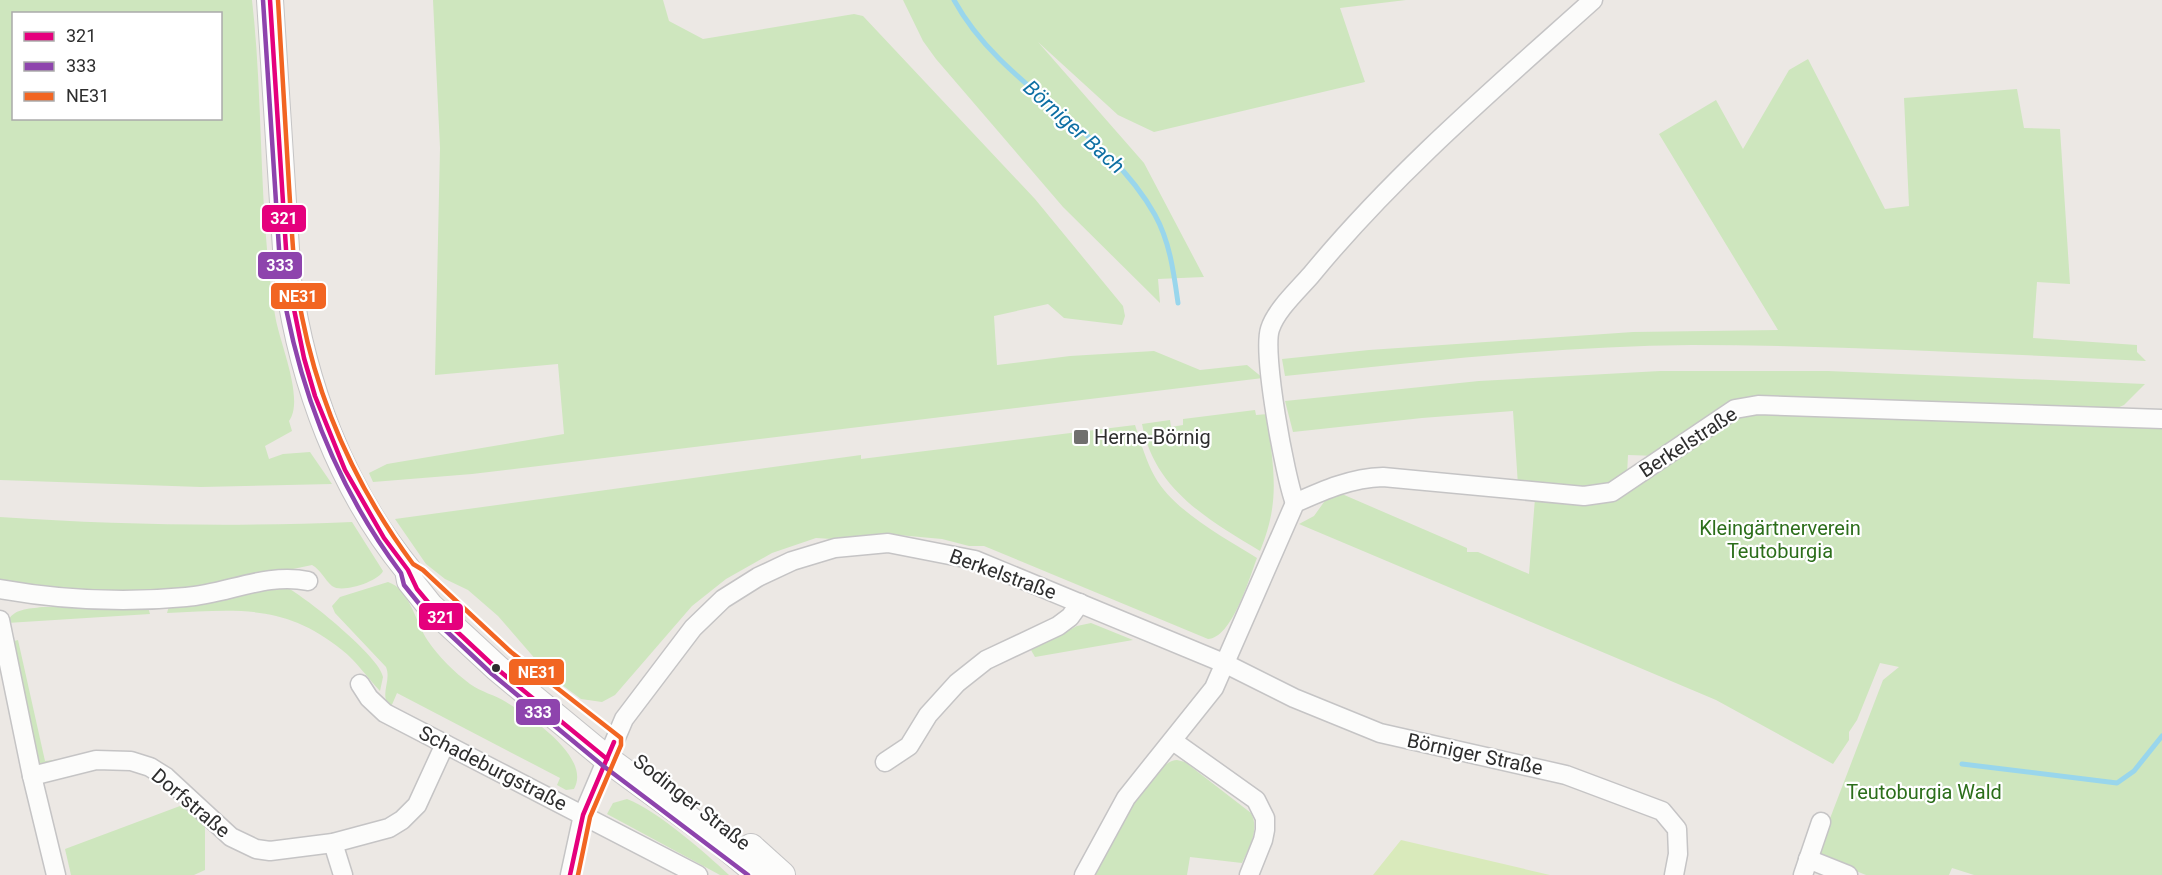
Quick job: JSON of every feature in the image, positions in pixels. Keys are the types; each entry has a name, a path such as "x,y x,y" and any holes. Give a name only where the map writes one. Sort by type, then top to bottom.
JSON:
{"main road":[{"name":"Sodinger Straße","path":"270,0 288,280 299,341 313,392 350,481 408,570 410,581 430,606 469,643 610,750 756,851 782,875"},
{"name":"Sodinger Straße","path":"610,750 760,875"}],"street":[{"path":"1084,875 1126,798 1214,688 1295,503 1282,453 1268,351 1270,328 1355,222 1593,0"},
{"name":"Berkelstraße","path":"1295,503 1342,483 1365,477 1584,496 1612,492 1735,409 1758,405 2162,419"},
{"name":"Berkelstraße","path":"610,750 629,709 693,628 723,599 758,577 792,561 835,548 888,543 975,560 1226,664"},
{"path":"0,589 76,600 134,600 189,597 281,578 308,581"},
{"name":"Berkelstraße","path":"885,762 909,746 928,715 957,683 987,660 1058,626 1070,617 1080,603"},
{"path":"0,620 52,874"},
{"name":"Börniger Straße","path":"1226,664 1294,698 1380,733 1566,775 1662,811 1677,829 1678,854 1674,875"},
{"name":"Schadeburgstraße","path":"360,684 369,698 385,712 698,875"},
{"path":"1173,741 1256,800 1265,818 1265,830 1249,875"},
{"name":"Dorfstraße","path":"32,776 96,760 131,761 150,767 166,777 231,837 256,849 270,851 333,843 388,828 411,813 445,744"},
{"path":"570,875 583,815 610,750"},
{"path":"1821,822 1805,867 1848,875"},
{"path":"333,843 343,875"}],"green space":[{"path":"0,0 252,0 256,39 263,197 270,276 277,326 290,370 294,399 289,421 292,431 265,446 269,459 283,454 310,452 332,484 201,487 0,480"},
{"path":"433,0 663,0 669,21 703,39 854,14 863,16 1035,199 1123,306 1125,316 1122,325 1064,318 1048,304 994,316 997,365 1070,356 1154,351 1200,370 1247,365 1263,378 472,474 373,482 369,473 387,464 564,434 558,364 435,375 440,148"},
{"path":"903,0 1406,0 1340,8 1365,82 1154,132 1118,115 1038,42 1144,163 1204,277 1158,279 1160,303 1063,207 936,59 923,41"},
{"path":"1808,59 1885,209 1909,206 1904,98 2017,89 2024,128 2060,129 2070,284 2037,282 2033,338 2137,345 2137,352 2146,361 1863,348 1692,345 1590,348 1437,360 1285,376 1282,359 1369,350 1633,332 1778,330 1659,134 1716,100 1743,149 1789,70"},
{"path":"1660,371 1828,371 2145,384 2124,405 2115,409 1756,399 1657,456 1628,455 1627,475 1600,489 1518,485 1513,411 1293,432 1285,401 1479,381"},
{"path":"1255,410 1256,415 1268,414 1274,483 1271,515 1260,551 1203,514 1171,484 1158,467 1148,447 1142,424 1170,420 1171,427 1183,425 1183,419"},
{"name":"Kleingärtnerverein Teutoburgia","path":"1759,411 2162,425 2162,875 1974,875 1952,868 1949,875 1866,875 1816,855 1883,680 1899,667 1880,663 1857,720 1849,732 1849,740 1833,764 1716,700 1299,524 1314,516 1329,495 1335,491 1467,548 1467,552 1478,552 1529,574 1535,498 1584,502 1734,415"},
{"path":"1135,425 1155,477 1174,501 1201,523 1257,558 1232,618 1217,636 1208,639 984,546 969,546 942,539 887,534 832,539 816,538 772,553 726,579 692,606 615,695 602,702 581,699 550,676 498,616 468,590 445,579 426,564 395,519 861,455 861,459"},
{"path":"0,517 176,524 352,522 383,571 375,579 344,588 332,586 312,565 213,586 128,594 0,583"},
{"path":"388,582 402,592 428,641 453,669 474,687 516,708 542,727 566,751 574,764 577,777 574,789 566,790 557,785 560,778 397,693 391,707 387,703 386,667 335,613 332,606 340,597"},
{"path":"286,587 325,615 370,656 383,677 380,691 342,650 300,624 280,617 238,611 167,613 169,606"},
{"path":"42,607 148,607 150,614 7,623 17,612"},
{"path":"1091,623 1133,640 1035,657 1031,650 1077,626"},
{"path":"18,640 45,761 68,758 41,767 38,764 10,642"},
{"path":"1177,760 1185,762 1251,813 1254,832 1242,863 1190,857 1187,875 1092,875 1117,828 1142,790 1166,764"},
{"path":"627,799 666,822 729,875 720,875 607,814 613,803"},
{"path":"188,803 205,820 205,870 194,875 71,875 65,849"},
{"path":"1401,840 1550,875 1373,875"}],"waterway":[{"name":"Börniger Bach","path":"954,0 974,31 999,58 1110,157 1134,184 1160,225 1171,258 1178,303"},
{"path":"1962,764 2117,783 2134,771 2162,736"}],"transit line":[{"name":"333","path":"263,0 281,280 288,320 309,397 323,434 357,505 401,573 404,585 425,611 492,674 602,765 748,875"},
{"name":"321","path":"270,0 288,280 304,358 315,396 345,470 384,538 408,570 417,589 437,613 496,668 607,759"},
{"name":"NE31","path":"278,0 295,268 302,317 319,384 358,477 393,536 413,564 423,570 511,652 621,738 621,745 590,817 578,875"},
{"name":"321","path":"570,875 583,815 614,742"}],"place":[{"name":"Herne-Börnig","path":"1081,437"}],"park label":[{"name":"Teutoburgia Wald","path":"1924,792"}]}
